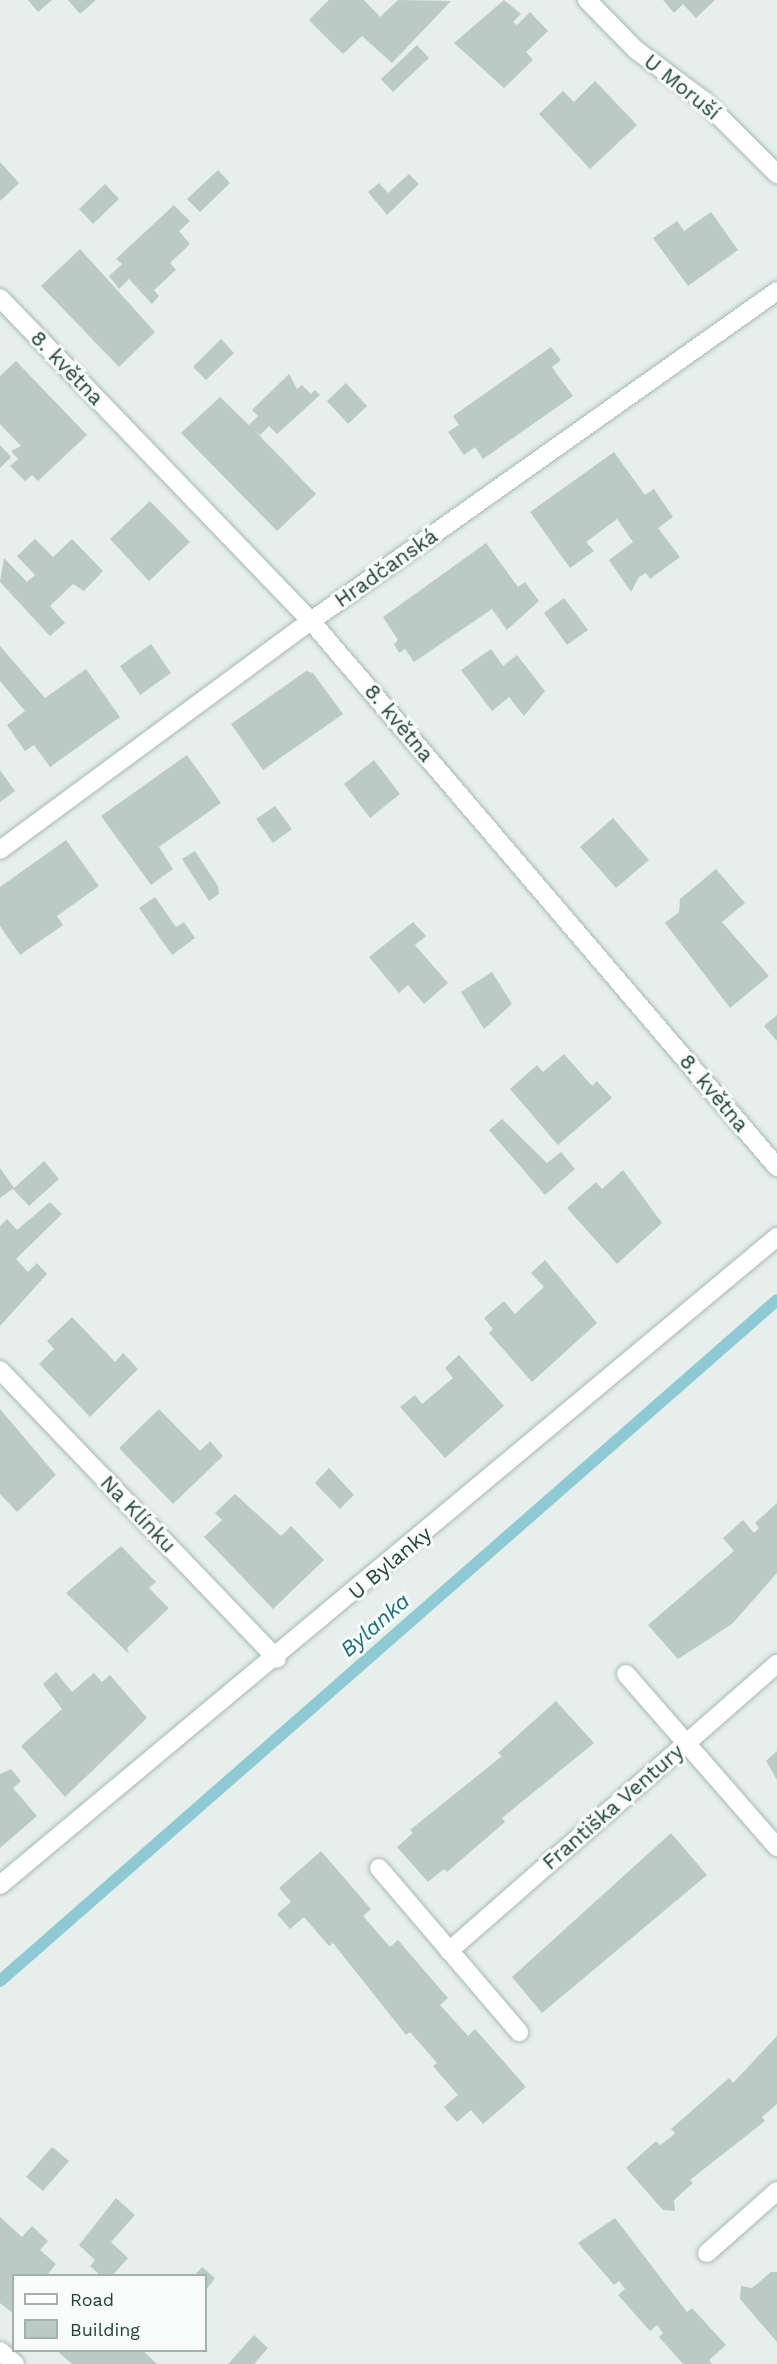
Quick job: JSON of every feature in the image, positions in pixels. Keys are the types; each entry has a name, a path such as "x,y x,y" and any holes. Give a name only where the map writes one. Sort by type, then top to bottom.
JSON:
{"street":[{"name":"U Moruší","path":"588,0 636,50 703,100 777,174"},
{"name":"Hradčanská","path":"0,850 312,621 777,291"},
{"name":"8. května","path":"0,298 312,621 777,1167"},
{"name":"U Bylanky","path":"0,1885 277,1659 777,1237"},
{"name":"Na Klínku","path":"0,1370 277,1659"},
{"name":"Františka Ventury","path":"449,1951 777,1664"},
{"path":"626,1674 777,1847"},
{"path":"379,1868 519,2032"},
{"path":"707,2253 777,2191"},
{"path":"0,2351 15,2364"}],"building":[{"path":"28,0 52,0 38,12"},
{"path":"68,0 96,0 80,14"},
{"path":"329,0 364,0 380,17 398,0 451,1 392,63 362,36 343,54 309,20"},
{"path":"504,0 521,14 513,22 517,25 530,12 548,31 526,52 533,60 504,88 454,43"},
{"path":"663,0 715,0 696,18 683,4 674,13"},
{"path":"417,45 429,58 393,92 381,79"},
{"path":"595,81 637,125 590,169 539,114 563,91 574,102"},
{"path":"0,162 19,183 0,201"},
{"path":"218,170 230,183 200,212 187,199"},
{"path":"409,174 419,184 387,215 368,192 379,183 388,193"},
{"path":"105,184 119,199 93,224 79,209"},
{"path":"174,205 190,221 179,231 190,244 170,263 176,270 154,290 159,296 152,304 129,279 119,289 109,276 122,264 116,259"},
{"path":"711,212 738,250 688,286 653,238 677,221 684,231"},
{"path":"80,249 155,332 119,367 41,286"},
{"path":"221,339 234,353 206,380 193,367"},
{"path":"551,347 561,360 552,367 573,396 483,459 475,447 464,455 448,432 459,425 453,416"},
{"path":"16,361 87,435 38,481 32,475 25,481 10,466 18,459 11,451 21,446 0,424 0,376"},
{"path":"289,374 297,389 302,385 311,394 315,390 320,395 277,434 269,426 260,435 254,430 316,494 277,531 181,433 220,397 249,425 258,416 252,410"},
{"path":"346,383 367,406 348,424 327,401"},
{"path":"0,445 11,457 0,468"},
{"path":"614,452 645,495 654,489 673,517 658,528 680,557 650,579 646,573 639,577 631,592 609,560 633,542 617,519 586,542 594,551 570,568 530,512"},
{"path":"150,501 190,542 149,581 110,539"},
{"path":"35,539 53,557 72,539 103,571 84,591 73,584 50,606 65,623 50,636 0,582 4,558 27,582 35,575 17,556"},
{"path":"486,543 518,587 525,582 539,601 507,630 492,609 414,662 405,649 399,653 394,644 398,640 383,617"},
{"path":"564,598 588,630 567,645 544,613"},
{"path":"151,644 171,673 140,695 120,666"},
{"path":"0,646 45,698 86,669 120,717 50,767 34,745 25,751 7,725 25,711 0,681"},
{"path":"491,649 503,666 517,655 545,691 524,716 509,697 492,711 461,670"},
{"path":"306,671 313,673 343,714 263,770 231,724"},
{"path":"187,755 221,803 159,847 173,869 151,885 101,816"},
{"path":"374,760 400,794 370,818 344,784"},
{"path":"0,770 15,791 0,802"},
{"path":"275,806 292,829 273,843 256,819"},
{"path":"613,818 649,860 616,888 580,847"},
{"path":"66,840 99,886 57,916 63,925 20,955 0,926 0,887"},
{"path":"195,851 218,886 219,894 209,901 182,859"},
{"path":"716,869 745,903 722,922 769,976 730,1008 665,923 679,912 680,899"},
{"path":"155,897 176,927 184,922 195,938 172,955 139,908"},
{"path":"413,922 426,936 415,945 448,983 424,1004 408,985 399,993 369,957"},
{"path":"492,972 512,1004 484,1029 461,992"},
{"path":"777,1015 777,1041 764,1026"},
{"path":"564,1054 592,1086 597,1081 612,1098 558,1145 510,1089 537,1065 543,1072"},
{"path":"502,1119 547,1163 561,1152 575,1169 545,1195 489,1130"},
{"path":"44,1161 59,1179 29,1206 13,1189"},
{"path":"0,1168 14,1188 0,1198"},
{"path":"623,1170 662,1223 617,1264 567,1208 596,1182 602,1189"},
{"path":"50,1202 62,1214 16,1259 28,1272 37,1263 47,1274 0,1326 0,1226 7,1219 17,1230"},
{"path":"545,1260 597,1323 532,1382 489,1333 493,1329 484,1318 504,1301 515,1314 544,1287 531,1273"},
{"path":"72,1317 115,1362 123,1353 138,1369 90,1417 39,1364 54,1349 47,1341"},
{"path":"459,1355 504,1406 445,1458 400,1407 415,1395 422,1404 453,1378 445,1368"},
{"path":"0,1409 56,1475 17,1512 0,1494"},
{"path":"159,1409 200,1451 210,1441 223,1456 173,1504 119,1448"},
{"path":"329,1468 354,1495 340,1509 315,1483"},
{"path":"235,1494 281,1536 291,1526 324,1560 273,1609 204,1537 222,1520 215,1513"},
{"path":"777,1503 777,1573 732,1624 678,1659 648,1625 734,1551 723,1538 743,1520 754,1533 759,1528 755,1523"},
{"path":"121,1546 156,1582 149,1588 169,1608 127,1648 129,1654 66,1593"},
{"path":"56,1672 72,1692 94,1673 102,1682 110,1675 147,1718 65,1797 21,1746 62,1709 43,1684"},
{"path":"556,1701 594,1743 502,1818 505,1822 447,1872 444,1869 428,1882 397,1847 413,1833 410,1830 502,1756 498,1753"},
{"path":"777,1751 777,1780 766,1761"},
{"path":"11,1769 21,1781 13,1788 37,1816 0,1848 0,1774"},
{"path":"671,1833 707,1875 542,2013 512,1977"},
{"path":"321,1851 371,1909 363,1916 390,1947 398,1940 448,1998 440,2005 468,2036 475,2029 526,2087 483,2124 471,2110 457,2122 444,2107 458,2095 433,2066 437,2063 410,2032 406,2035 333,1943 329,1946 304,1917 290,1929 277,1914 291,1902 279,1888"},
{"path":"777,2036 777,2104 762,2117 765,2121 690,2180 693,2183 674,2200 675,2211 663,2210 626,2168 656,2141 660,2145 670,2138 675,2133 671,2129 729,2078 733,2083"},
{"path":"52,2147 69,2161 43,2191 26,2177"},
{"path":"116,2198 135,2215 111,2242 128,2258 114,2274 99,2274 90,2266 95,2260 79,2245"},
{"path":"0,2217 22,2237 32,2226 48,2241 40,2250 56,2264 48,2274 12,2274 12,2312 0,2303"},
{"path":"615,2218 687,2312 692,2308 726,2345 709,2360 712,2364 683,2364 659,2337 663,2333 657,2325 650,2331 618,2295 625,2289 619,2281 614,2285 578,2243"},
{"path":"202,2267 215,2278 207,2289 207,2274 196,2274"},
{"path":"771,2272 777,2272 777,2342 740,2299 741,2286 752,2288"},
{"path":"254,2335 268,2348 254,2364 228,2364"},
{"path":"58,2352 144,2352 157,2364 72,2364"}],"waterway":[{"name":"Bylanka","path":"0,1981 777,1300"}]}
